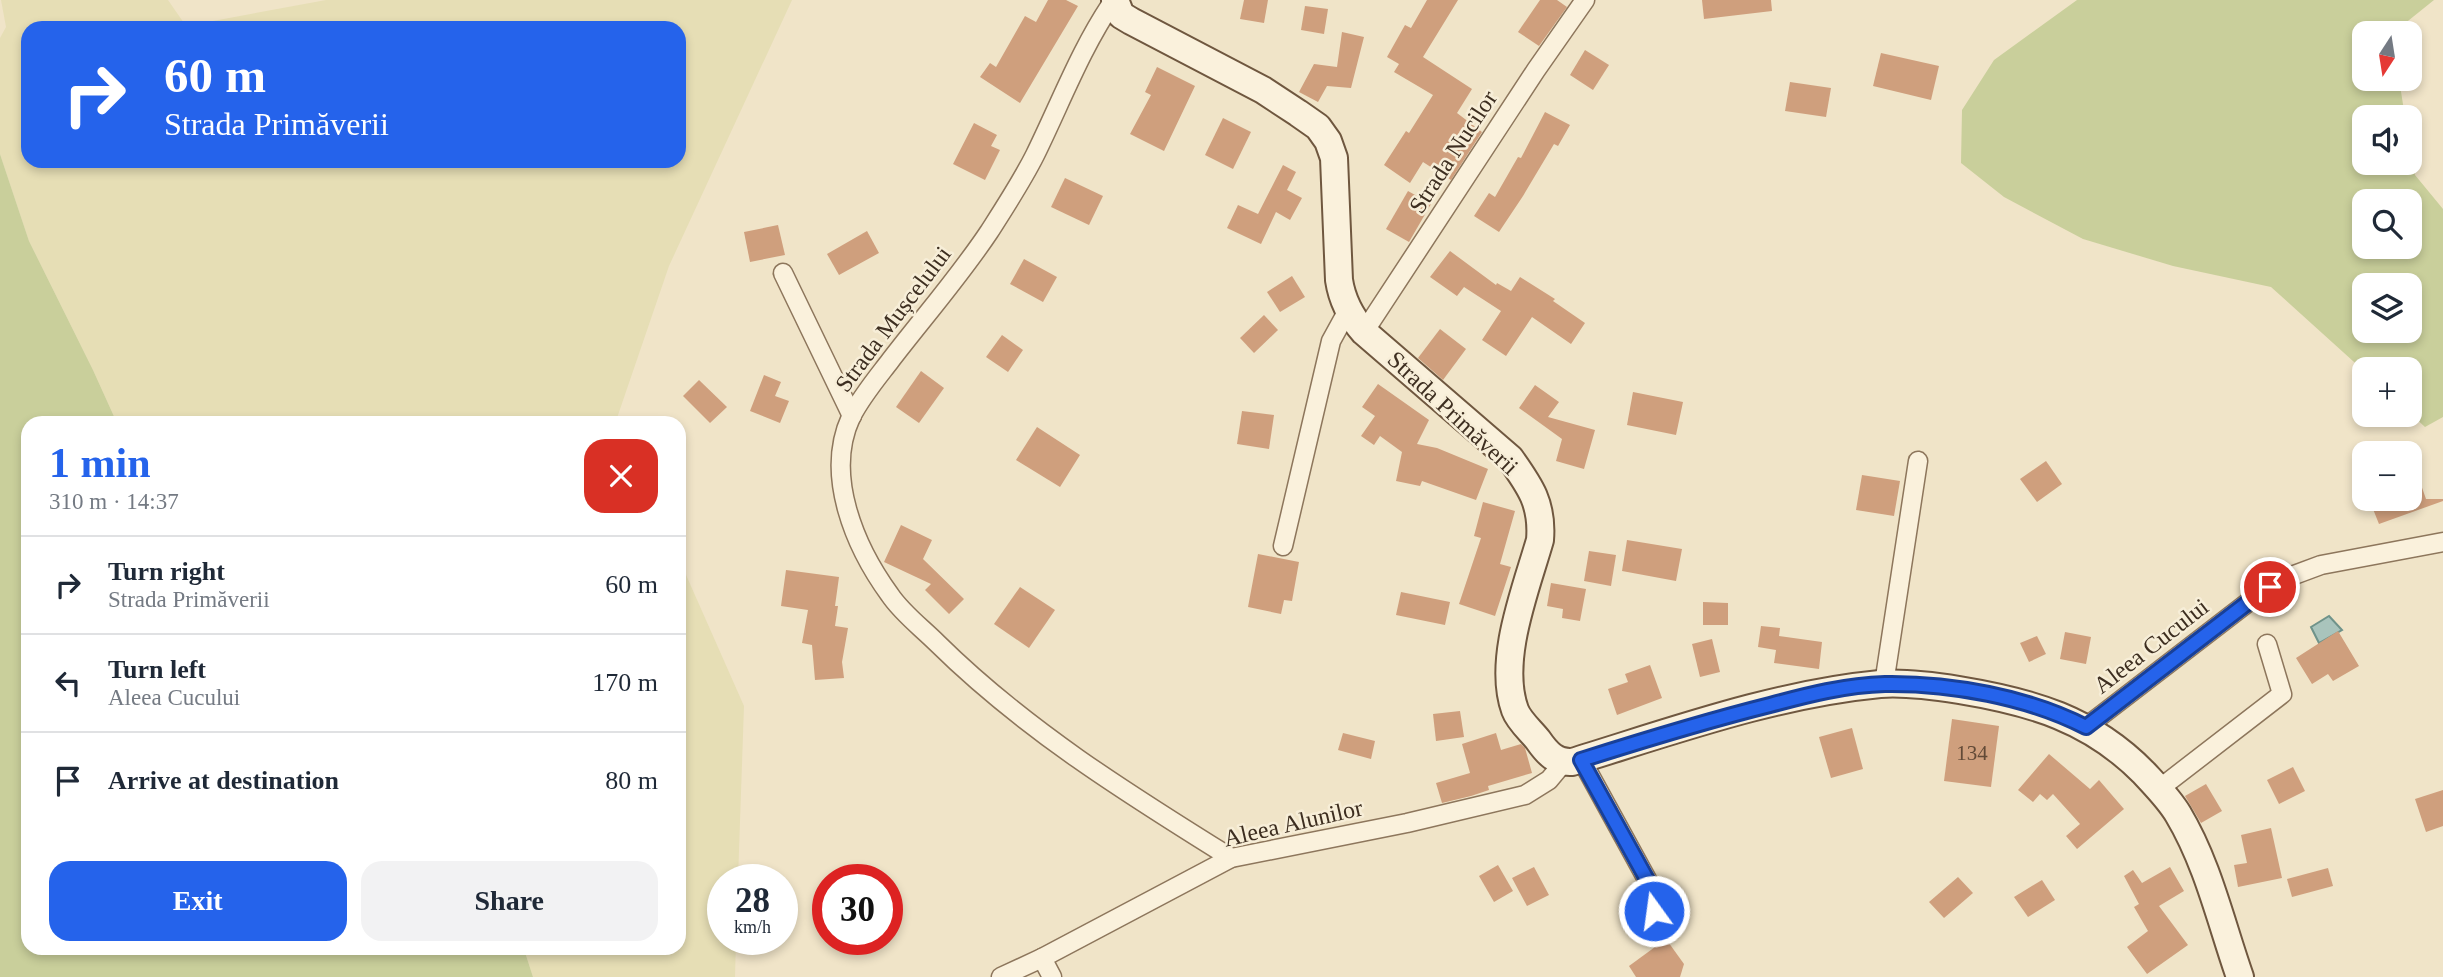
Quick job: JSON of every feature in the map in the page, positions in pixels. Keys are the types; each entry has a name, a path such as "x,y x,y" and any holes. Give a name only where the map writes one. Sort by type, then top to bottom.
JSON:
{"street":[{"name":"Strada Primăverii","path":"1115,0 1121,15 1263,90 1318,127 1328,141 1334,158 1339,280 1348,310 1364,332 1510,458 1537,500 1542,526 1540,540 1511,648 1508,681 1516,712 1550,755 1573,761"},
{"name":"Strada Mușcelului","path":"1115,0 1085,47 1034,157 1011,197 986,236 874,382 852,416 840,462 846,502 858,541 891,597 955,661 1029,723 1088,767 1231,858"},
{"name":"Strada Nucilor","path":"1364,332 1584,0"},
{"path":"783,273 852,416"},
{"path":"1283,546 1331,341 1348,310"},
{"path":"1884,684 1919,461"},
{"name":"Aleea Cucului","path":"2086,727 2255,597 2286,578 2320,565 2443,542"},
{"path":"2159,789 2282,694 2267,644"},
{"path":"1646,923 1654,911 1655,894 1573,761 1702,722 1823,691 1884,684 1937,687 1993,695 2036,706 2086,727 2135,764 2177,813 2199,855 2240,977"},
{"name":"Aleea Alunilor","path":"1001,977 1231,858 1407,823 1525,795 1573,761"},
{"path":"1042,958 1052,977"}],"shaded area":[{"path":"1,0 168,0 183,21 21,21 21,168 686,168 686,21 213,21 326,0 792,0 669,266 618,416 114,416 29,241 0,154 0,38 6,27"},
{"path":"686,575 744,706 739,864 707,864 707,955 736,955 735,977 533,977 526,955 686,955"}],"green space":[{"path":"2077,0 2434,0 2408,21 2352,21 2352,91 2401,91 2403,105 2352,105 2352,175 2415,175 2443,209 2443,417 2425,427 2422,424 2422,357 2352,357 2352,360 2271,287 2173,266 2083,239 2004,197 1961,163 1962,110 1994,60"},
{"path":"0,154 29,241 114,416 21,416 21,955 526,955 533,977 0,977"}],"water":[{"path":"2329,616 2342,630 2319,643 2311,627"}],"building":[{"path":"1048,0 1066,0 1078,6 1020,103 980,77 990,63 996,67 1025,16 1036,22"},
{"path":"1244,0 1268,0 1264,23 1240,19"},
{"path":"1427,0 1458,0 1423,57 1472,89 1457,113 1482,132 1451,180 1423,162 1410,183 1384,165 1406,131 1409,133 1433,95 1394,72 1399,64 1387,57 1405,25 1411,28"},
{"path":"1540,0 1557,0 1567,7 1539,46 1518,32"},
{"path":"1702,0 1771,0 1772,11 1704,19"},
{"path":"1305,6 1328,9 1324,34 1301,30"},
{"path":"1342,32 1364,37 1351,88 1327,86 1318,102 1299,92 1314,64 1337,67"},
{"path":"1585,50 1609,65 1593,90 1570,75"},
{"path":"1881,53 1939,66 1931,100 1873,86"},
{"path":"1157,67 1195,86 1164,151 1130,134 1151,95 1145,92"},
{"path":"1790,82 1831,88 1826,117 1785,111"},
{"path":"1545,112 1570,125 1558,146 1554,144 1499,232 1474,216 1489,193 1495,197 1518,157 1521,158"},
{"path":"1223,118 1251,132 1233,169 1205,155"},
{"path":"974,123 997,135 991,146 1000,150 985,180 953,164"},
{"path":"1283,165 1296,172 1287,190 1302,198 1290,220 1276,212 1261,244 1227,228 1238,205 1258,214"},
{"path":"1065,178 1103,196 1089,225 1051,207"},
{"path":"1408,191 1431,204 1409,242 1386,229"},
{"path":"778,225 785,255 750,262 744,232"},
{"path":"867,231 879,253 839,275 827,254"},
{"path":"1450,251 1496,285 1497,283 1511,291 1520,277 1555,299 1553,301 1585,323 1571,344 1532,317 1506,356 1482,340 1501,311 1464,287 1457,296 1430,277"},
{"path":"1024,259 1057,277 1043,302 1010,284"},
{"path":"1292,276 1305,297 1280,312 1267,292"},
{"path":"1264,315 1278,330 1254,353 1240,338"},
{"path":"1440,329 1466,349 1443,380 1418,358"},
{"path":"1002,335 1023,350 1008,372 986,357"},
{"path":"921,371 944,388 919,423 896,407"},
{"path":"764,375 781,382 775,396 789,401 780,423 750,411"},
{"path":"699,380 727,407 710,423 683,396"},
{"path":"1378,384 1429,420 1417,444 1437,448 1488,469 1476,500 1422,481 1420,486 1396,481 1402,452 1380,436 1374,445 1361,436 1375,416 1362,407"},
{"path":"1535,385 1559,402 1548,417 1595,430 1584,469 1556,461 1562,439 1519,408"},
{"path":"1633,392 1683,402 1676,435 1627,425"},
{"path":"1242,411 1274,415 1269,449 1237,444"},
{"path":"1037,427 1080,455 1060,487 1016,460"},
{"path":"2046,461 2062,484 2037,502 2020,479"},
{"path":"1862,475 1900,481 1894,516 1856,510"},
{"path":"2422,488 2426,499 2443,501 2422,509"},
{"path":"1483,502 1515,511 1500,564 1511,567 1495,616 1459,604 1481,538 1474,536"},
{"path":"2374,511 2415,511 2379,524"},
{"path":"901,525 932,540 923,559 964,599 949,614 925,590 931,584 884,562"},
{"path":"1627,540 1682,549 1676,581 1622,571"},
{"path":"1589,551 1616,555 1611,586 1584,581"},
{"path":"1258,554 1299,562 1292,601 1284,600 1281,614 1248,607"},
{"path":"786,570 839,577 835,626 848,628 842,662 844,678 815,680 812,645 802,643 808,610 781,606"},
{"path":"1551,583 1586,589 1580,621 1562,618 1563,609 1547,606"},
{"path":"1020,587 1055,610 1029,648 994,624"},
{"path":"1401,592 1450,602 1445,625 1396,615"},
{"path":"1703,602 1728,603 1728,625 1703,625"},
{"path":"1761,626 1780,628 1779,636 1822,642 1819,669 1774,663 1776,650 1758,647"},
{"path":"2338,631 2359,666 2333,681 2328,674 2312,684 2296,658"},
{"path":"2065,632 2091,637 2086,664 2060,659"},
{"path":"2037,636 2046,654 2029,662 2020,643"},
{"path":"1712,639 1720,672 1700,677 1692,644"},
{"path":"1650,665 1662,698 1617,715 1608,689 1628,682 1625,674"},
{"path":"1460,711 1464,737 1436,741 1433,714"},
{"path":"1952,719 1999,726 1991,787 1944,781"},
{"path":"1852,728 1863,769 1831,778 1819,737"},
{"path":"1343,733 1375,741 1371,759 1338,750"},
{"path":"1496,733 1501,750 1521,744 1525,748 1532,773 1488,786 1489,790 1471,796 1442,803 1436,783 1470,773 1462,744"},
{"path":"2049,754 2090,789 2099,780 2124,809 2077,849 2066,836 2080,824 2053,794 2047,800 2040,794 2033,802 2018,790"},
{"path":"2293,767 2305,791 2279,804 2267,780"},
{"path":"2206,784 2222,811 2201,823 2185,796"},
{"path":"2443,790 2443,826 2426,832 2415,799"},
{"path":"2271,828 2282,878 2238,887 2234,865 2247,863 2241,835"},
{"path":"1498,865 1513,891 1494,902 1479,876"},
{"path":"1534,867 1549,895 1527,906 1512,878"},
{"path":"2170,867 2184,891 2159,906 2188,945 2147,974 2127,947 2148,931 2134,907 2139,904 2124,876 2133,870 2142,883"},
{"path":"2328,868 2333,886 2292,897 2287,879"},
{"path":"1958,877 1973,893 1944,918 1929,902"},
{"path":"2042,880 2055,900 2028,917 2014,897"},
{"path":"1666,939 1684,964 1680,977 1636,977 1629,966"}],"route":[{"path":"1654,911 1655,894 1581,760 1702,722 1823,691 1884,684 1937,687 1993,695 2036,706 2086,727 2270,587"}]}
